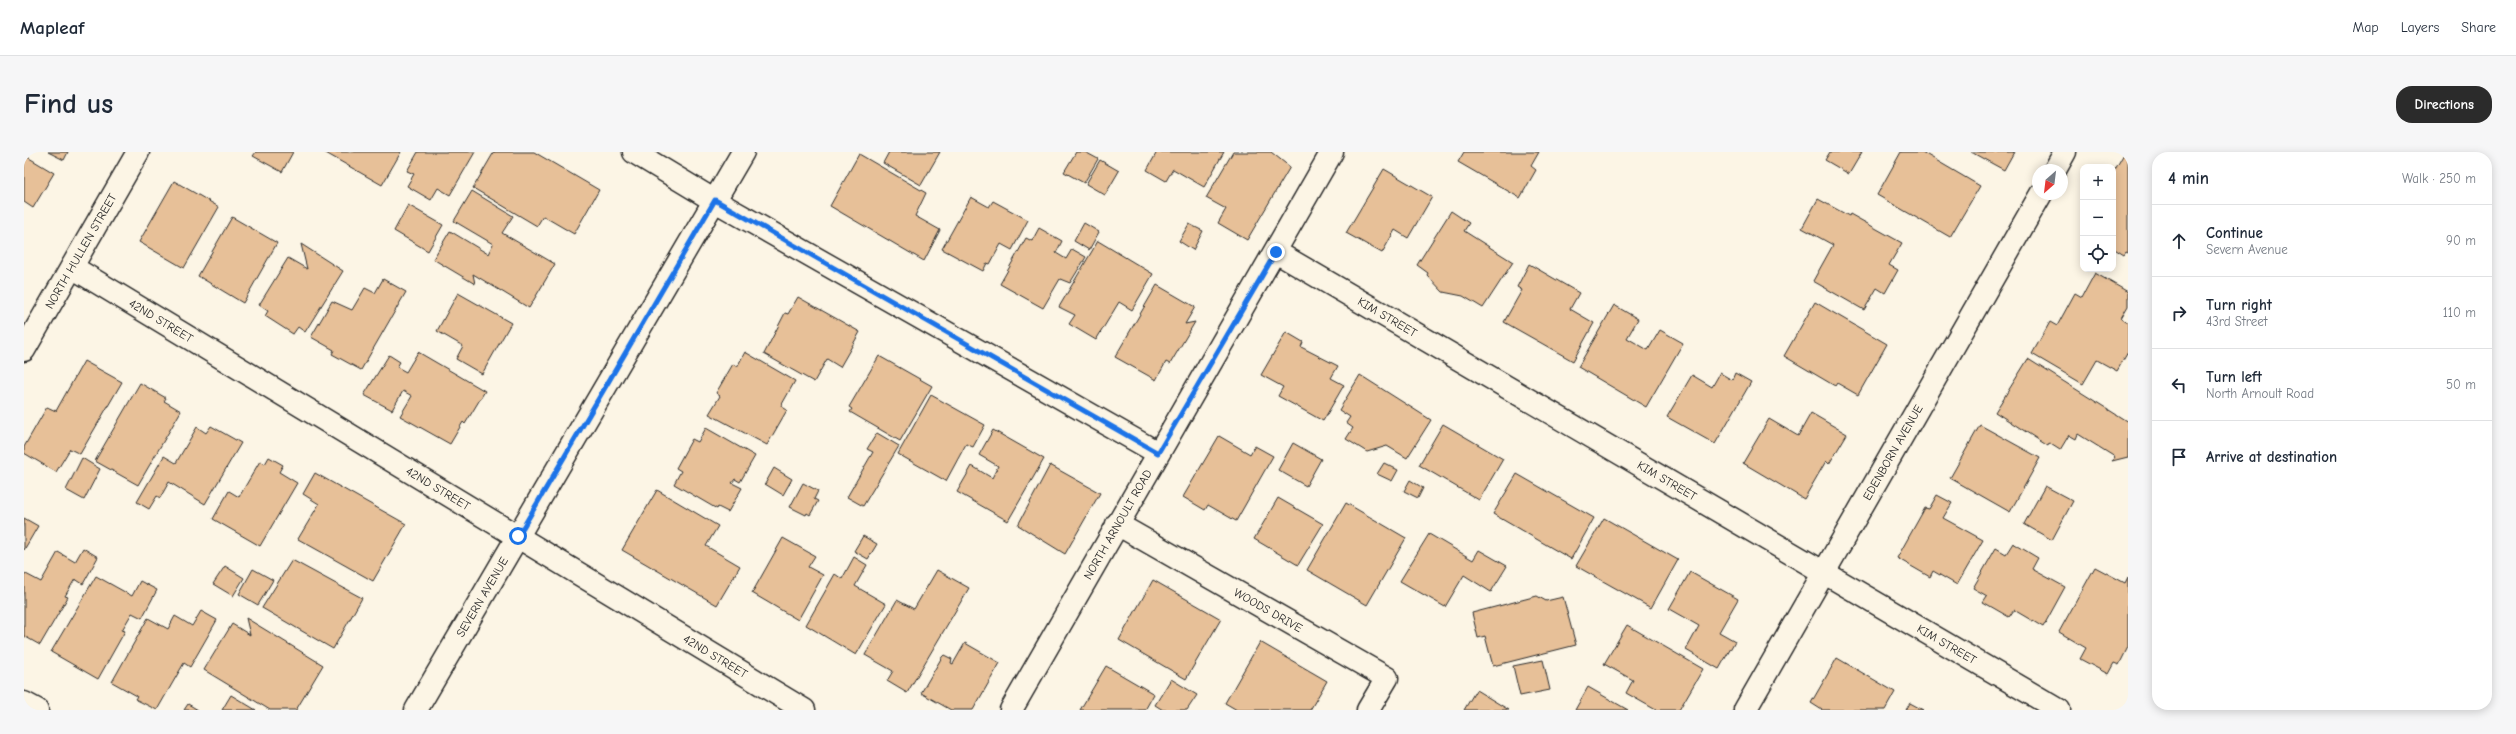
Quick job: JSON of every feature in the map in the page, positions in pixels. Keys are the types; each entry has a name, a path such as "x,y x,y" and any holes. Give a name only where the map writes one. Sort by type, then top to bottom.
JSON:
{"street":[{"name":"NORTH HULLEN STREET","path":"24,350 138,152"},
{"path":"634,152 715,200 1158,453"},
{"name":"SEVERN AVENUE","path":"416,710 743,152"},
{"name":"NORTH ARNOULT ROAD","path":"1011,710 1158,453 1276,252 1332,152"},
{"path":"2058,164 2065,152"},
{"name":"EDENBORN AVENUE","path":"1744,710 2038,200"},
{"name":"KIM STREET","path":"1276,252 2059,710"},
{"name":"42ND STREET","path":"72,267 804,710"},
{"name":"WOODS DRIVE","path":"1117,524 1387,678 1368,710"},
{"path":"24,702 37,710"}],"building":[{"path":"48,152 68,152 64,160"},
{"path":"256,152 293,152 282,172 253,156"},
{"path":"324,152 401,152 382,185"},
{"path":"418,152 475,152 450,195 438,188 431,200 407,186 414,174 407,171"},
{"path":"494,152 534,152 599,190 574,234 543,216 537,226 473,188"},
{"path":"889,152 940,152 921,185 883,163"},
{"path":"1076,152 1085,152 1098,159 1084,183 1064,172"},
{"path":"1157,152 1224,152 1204,187 1173,169 1166,181 1147,170"},
{"path":"1233,152 1271,152 1290,167 1247,240 1218,223 1226,209 1206,198"},
{"path":"1464,152 1539,152 1531,166 1536,170 1520,198 1458,162"},
{"path":"1830,152 1862,152 1849,174 1825,160"},
{"path":"1901,152 1922,152 1980,186 1950,237 1877,195"},
{"path":"1971,152 2014,152 2004,170"},
{"path":"2125,152 2128,152 2128,253 2126,252 2124,255 2116,250 2116,168"},
{"path":"859,154 926,193 915,216 940,230 924,261 830,206"},
{"path":"24,155 54,173 33,208 24,202"},
{"path":"1100,160 1119,171 1105,195 1086,184"},
{"path":"1384,169 1432,197 1408,238 1395,230 1382,253 1346,233"},
{"path":"174,181 219,207 184,268 139,242"},
{"path":"472,191 513,216 502,233 555,264 529,308 473,274 475,284 433,259 450,231 488,254 493,244 454,221"},
{"path":"971,197 989,207 993,201 1028,220 1012,250 1001,244 990,264 987,263 983,271 942,249"},
{"path":"1818,199 1849,216 1850,214 1902,243 1889,265 1898,270 1885,293 1877,288 1864,310 1813,281 1833,245 1802,228"},
{"path":"408,205 443,225 428,251 394,231"},
{"path":"1451,211 1469,223 1464,231 1513,262 1483,308 1463,296 1443,292 1427,275 1428,273 1417,265"},
{"path":"232,217 277,243 243,303 198,276"},
{"path":"1084,223 1099,232 1089,250 1074,241"},
{"path":"1189,224 1203,231 1193,250 1179,241"},
{"path":"1039,228 1062,241 1056,253 1066,259 1072,249 1086,257 1070,283 1060,279 1043,308 1000,284 1026,238 1032,241"},
{"path":"1098,241 1153,274 1132,310 1119,302 1096,340 1069,324 1075,315 1059,307"},
{"path":"301,244 343,271 305,332 298,327 293,334 265,316 268,311 259,305 288,258 307,269"},
{"path":"1529,264 1579,293 1570,309 1594,323 1573,361 1504,322 1522,290 1517,287"},
{"path":"2095,273 2128,292 2128,306 2121,318 2128,323 2128,352 2117,371 2097,360 2083,384 2032,354 2050,322 2057,326 2075,293 2082,297"},
{"path":"383,279 406,292 361,370 332,354 334,350 311,337 332,301 352,310 365,288 375,293"},
{"path":"1157,285 1195,307 1185,324 1195,322 1170,364 1166,362 1156,380 1115,357"},
{"path":"458,293 511,323 482,374 456,359 463,346 437,331"},
{"path":"798,297 860,332 840,367 827,359 814,382 764,354 785,313 788,314"},
{"path":"1815,302 1887,344 1858,395 1837,383 1835,386 1784,356"},
{"path":"1614,305 1638,319 1627,338 1648,350 1660,330 1683,343 1646,407 1578,367"},
{"path":"1286,332 1303,342 1301,347 1338,366 1331,378 1344,385 1323,421 1278,396 1283,387 1261,375"},
{"path":"418,352 485,391 465,424 463,422 450,444 400,416 412,396 403,391 392,410 364,395 389,355 400,362 397,367 406,372"},
{"path":"745,352 795,381 781,406 787,410 767,445 709,414 720,396 716,393 733,364 737,367"},
{"path":"879,356 932,386 900,441 850,412 852,409 849,407"},
{"path":"2028,359 2128,422 2128,457 2112,461 2115,457 2078,434 2076,439 2069,435 2060,450 2049,443 2048,446 1995,412"},
{"path":"84,361 122,382 80,454 70,449 56,472 24,453 24,447 47,407 56,411"},
{"path":"1720,373 1732,380 1735,373 1751,382 1715,444 1667,417 1692,375 1712,387"},
{"path":"1360,375 1431,420 1407,458 1387,446 1367,452 1346,439 1353,428 1346,423 1350,417 1339,410"},
{"path":"140,383 166,398 164,401 181,411 138,485 95,461"},
{"path":"931,395 985,425 973,447 966,444 946,481 898,454"},
{"path":"1811,413 1847,434 1829,464 1826,461 1804,499 1743,463 1769,419 1798,436"},
{"path":"1443,424 1503,459 1479,500 1419,465"},
{"path":"1980,425 2040,458 2010,512 1950,478"},
{"path":"211,426 241,443 205,504 169,482 160,498 157,496 149,509 137,502 164,456 176,463 197,427 206,433"},
{"path":"706,428 755,456 740,482 735,479 732,483 742,488 728,512 718,507 717,509 674,484 681,471 676,468 692,439 698,442"},
{"path":"993,430 1044,459 1008,521 957,492 972,466 992,478 998,466 979,455"},
{"path":"877,433 899,446 863,506 847,497 873,452 867,449"},
{"path":"1219,436 1250,454 1255,446 1273,456 1236,521 1208,505 1205,510 1183,497"},
{"path":"1293,443 1321,459 1306,486 1278,470"},
{"path":"269,457 283,465 279,472 297,483 260,546 213,519 229,491 239,497 260,461 265,464"},
{"path":"82,458 100,469 84,500 66,490"},
{"path":"1384,463 1398,470 1392,481 1377,474"},
{"path":"1050,465 1100,493 1065,554 1018,525"},
{"path":"774,468 792,479 783,495 765,484"},
{"path":"315,473 406,524 373,581 298,539 319,504 303,494"},
{"path":"1517,474 1594,518 1571,559 1493,514"},
{"path":"1410,480 1423,488 1418,498 1404,491"},
{"path":"803,483 818,491 814,499 818,501 810,515 807,513 806,515 790,507"},
{"path":"2045,486 2073,501 2052,540 2024,524"},
{"path":"657,490 718,526 706,546 740,566 717,605 622,550"},
{"path":"1937,495 1952,503 1943,518 1983,540 1957,585 1933,571 1930,577 1897,558 1925,508 1929,509"},
{"path":"1278,498 1323,524 1298,565 1254,539"},
{"path":"1346,503 1406,538 1367,605 1307,570"},
{"path":"24,518 38,526 24,550"},
{"path":"1604,518 1678,560 1651,608 1576,566"},
{"path":"1429,534 1473,560 1479,550 1507,566 1491,592 1464,575 1445,607 1400,581"},
{"path":"863,536 877,544 868,559 854,551"},
{"path":"783,538 815,556 808,567 823,575 798,620 752,593"},
{"path":"2013,543 2038,558 2032,569 2065,587 2043,627 2014,610 2009,617 1983,602 1987,596 1973,588 1996,548 2006,554"},
{"path":"83,548 98,557 83,584 75,579 65,596 68,597 40,645 24,636 24,573 41,582 58,552 75,562"},
{"path":"854,557 867,565 855,586 886,604 856,655 806,625 835,574 842,579"},
{"path":"292,560 362,598 333,649 262,608"},
{"path":"225,566 244,578 233,596 213,584"},
{"path":"2095,567 2125,583 2128,577 2128,647 2119,665 2114,663 2108,674 2080,659 2086,648 2059,632"},
{"path":"253,569 273,580 258,605 239,594"},
{"path":"937,570 969,588 907,693 887,681 893,671 865,655 897,600 914,609"},
{"path":"1690,572 1738,599 1719,632 1735,641 1719,669 1686,650 1699,626 1669,609"},
{"path":"96,576 132,596 140,581 157,590 142,618 132,613 122,630 125,631 98,679 51,652"},
{"path":"1153,580 1221,619 1186,679 1119,640"},
{"path":"1537,596 1546,601 1563,597 1576,645 1493,666 1485,636 1478,638 1472,613"},
{"path":"201,611 217,620 190,667 184,663 157,710 135,699 137,696 112,682 148,618 168,629 175,616 192,626"},
{"path":"246,618 323,665 296,710 270,710 204,670 232,624 250,635"},
{"path":"1627,625 1703,669 1679,710 1656,710 1626,693 1633,680 1604,664"},
{"path":"1260,642 1327,681 1310,710 1237,710 1225,703"},
{"path":"965,643 1000,663 973,710 951,710 921,693 942,657 944,655 952,659 951,663 953,664"},
{"path":"1837,658 1895,692 1885,710 1822,710 1811,703"},
{"path":"1543,660 1550,690 1520,696 1513,666"},
{"path":"1106,666 1154,694 1145,710 1080,710"},
{"path":"1171,679 1197,695 1187,710 1163,710 1155,705"},
{"path":"1588,687 1628,710 1575,710"},
{"path":"1476,690 1509,710 1464,710"},
{"path":"231,695 256,710 222,710"},
{"path":"1910,703 1923,710 1906,710"},
{"path":"188,704 198,710 184,710"}],"route":[{"path":"518,536 715,200 1158,453 1276,252"}]}
